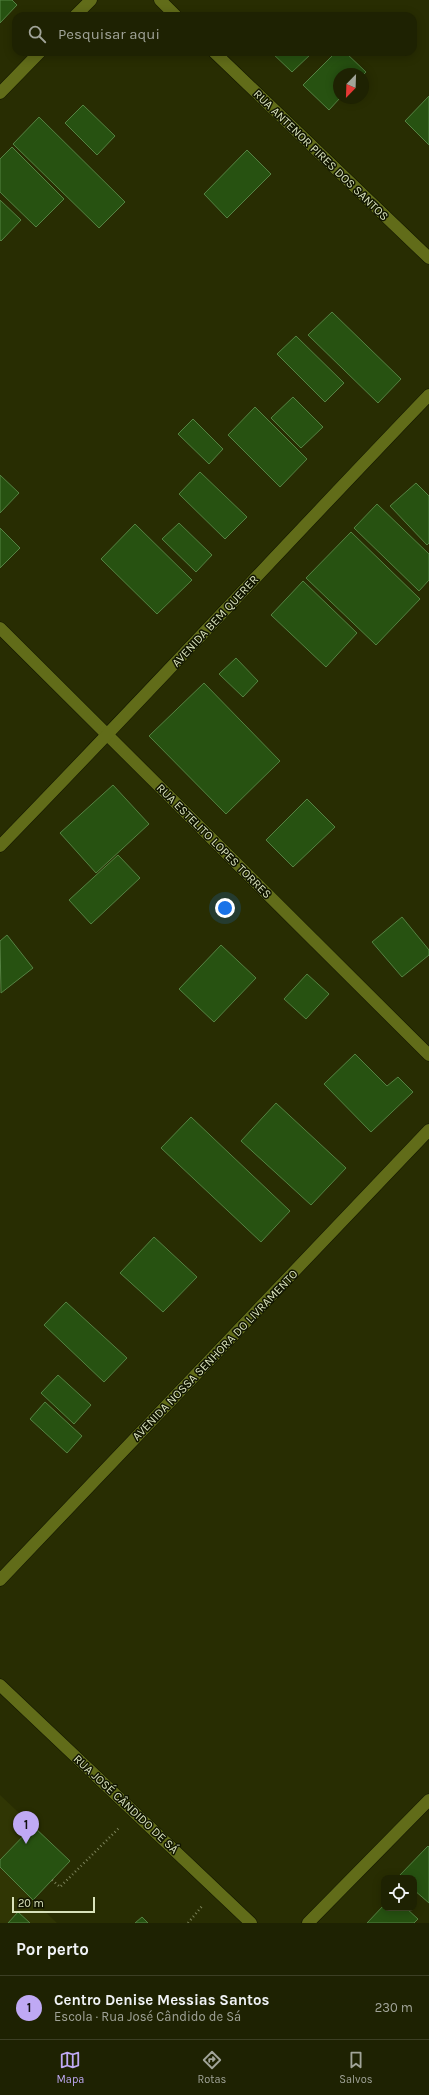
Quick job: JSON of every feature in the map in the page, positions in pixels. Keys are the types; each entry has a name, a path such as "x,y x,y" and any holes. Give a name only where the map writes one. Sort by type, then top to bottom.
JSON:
{"street":[{"path":"79,12 91,0"},
{"path":"160,0 172,12"},
{"path":"0,93 36,56"},
{"name":"RUA ANTENOR PIRES DOS SANTOS","path":"218,56 429,258"},
{"name":"AVENIDA BEM QUERER","path":"0,846 108,735 312,517 429,395"},
{"name":"RUA ESTELITO LOPES TORRES","path":"0,628 429,1055"},
{"name":"AVENIDA NOSSA SENHORA DO LIVRAMENTO","path":"0,1580 429,1130"},
{"name":"RUA JOSÉ CÂNDIDO DE SÁ","path":"0,1685 251,1923"},
{"path":"308,1923 429,1800"}],"path":[{"path":"52,1880 60,1887 135,1813"}],"shaded area":[{"path":"0,1795 70,1861 33,1900 57,1923 0,1923"}],"building":[{"path":"0,0 12,0 17,5 0,23"},
{"path":"275,56 309,56 292,72"},
{"path":"332,56 349,56 362,68 333,68 333,104 334,104 329,110 303,85"},
{"path":"429,96 429,145 405,121"},
{"path":"83,105 115,136 97,155 65,123"},
{"path":"39,117 125,202 99,228 13,144"},
{"path":"12,147 64,199 36,227 0,192 0,159"},
{"path":"247,150 271,174 227,218 204,194"},
{"path":"0,200 21,220 1,241 0,240"},
{"path":"332,312 401,379 378,403 308,335"},
{"path":"296,336 344,383 325,402 277,354"},
{"path":"293,397 323,427 301,448 271,418"},
{"path":"255,407 307,459 280,487 228,435"},
{"path":"193,419 223,449 209,464 178,434"},
{"path":"200,472 247,517 225,539 179,494"},
{"path":"0,475 19,493 0,513"},
{"path":"416,483 429,496 429,543 427,545 390,506"},
{"path":"377,504 429,554 429,580 419,591 354,528"},
{"path":"179,523 212,555 196,572 162,539"},
{"path":"135,524 192,580 157,614 101,559"},
{"path":"0,528 20,548 0,568"},
{"path":"351,532 420,599 376,645 306,578"},
{"path":"303,581 357,633 326,667 271,615"},
{"path":"236,658 258,681 243,697 219,674"},
{"path":"204,683 280,761 226,814 149,736"},
{"path":"113,785 149,824 96,873 60,833"},
{"path":"307,799 335,827 293,867 266,840"},
{"path":"118,855 140,878 91,924 69,900"},
{"path":"402,917 429,950 429,955 402,977 372,942"},
{"path":"7,935 33,968 1,993 0,941"},
{"path":"221,945 256,978 214,1022 179,989"},
{"path":"307,974 329,994 306,1019 284,999"},
{"path":"355,1054 387,1086 398,1077 413,1092 371,1132 324,1084"},
{"path":"276,1103 346,1168 311,1205 241,1141"},
{"path":"191,1117 290,1211 261,1242 161,1148"},
{"path":"154,1237 197,1277 163,1312 120,1273"},
{"path":"66,1302 127,1358 104,1382 44,1325"},
{"path":"58,1375 91,1405 74,1424 41,1393"},
{"path":"45,1402 82,1436 67,1453 30,1419"},
{"path":"33,1826 70,1861 33,1900 0,1867 0,1860"},
{"path":"428,1846 429,1903 417,1893 417,1875 400,1875"},
{"path":"381,1908 381,1911 409,1911 418,1919 414,1923 367,1923"},
{"path":"18,1912 30,1923 8,1923"},
{"path":"142,1917 148,1923 135,1923"}],"place":[{"name":"Centro Denise Messias Santos","path":"26,1844"}]}
